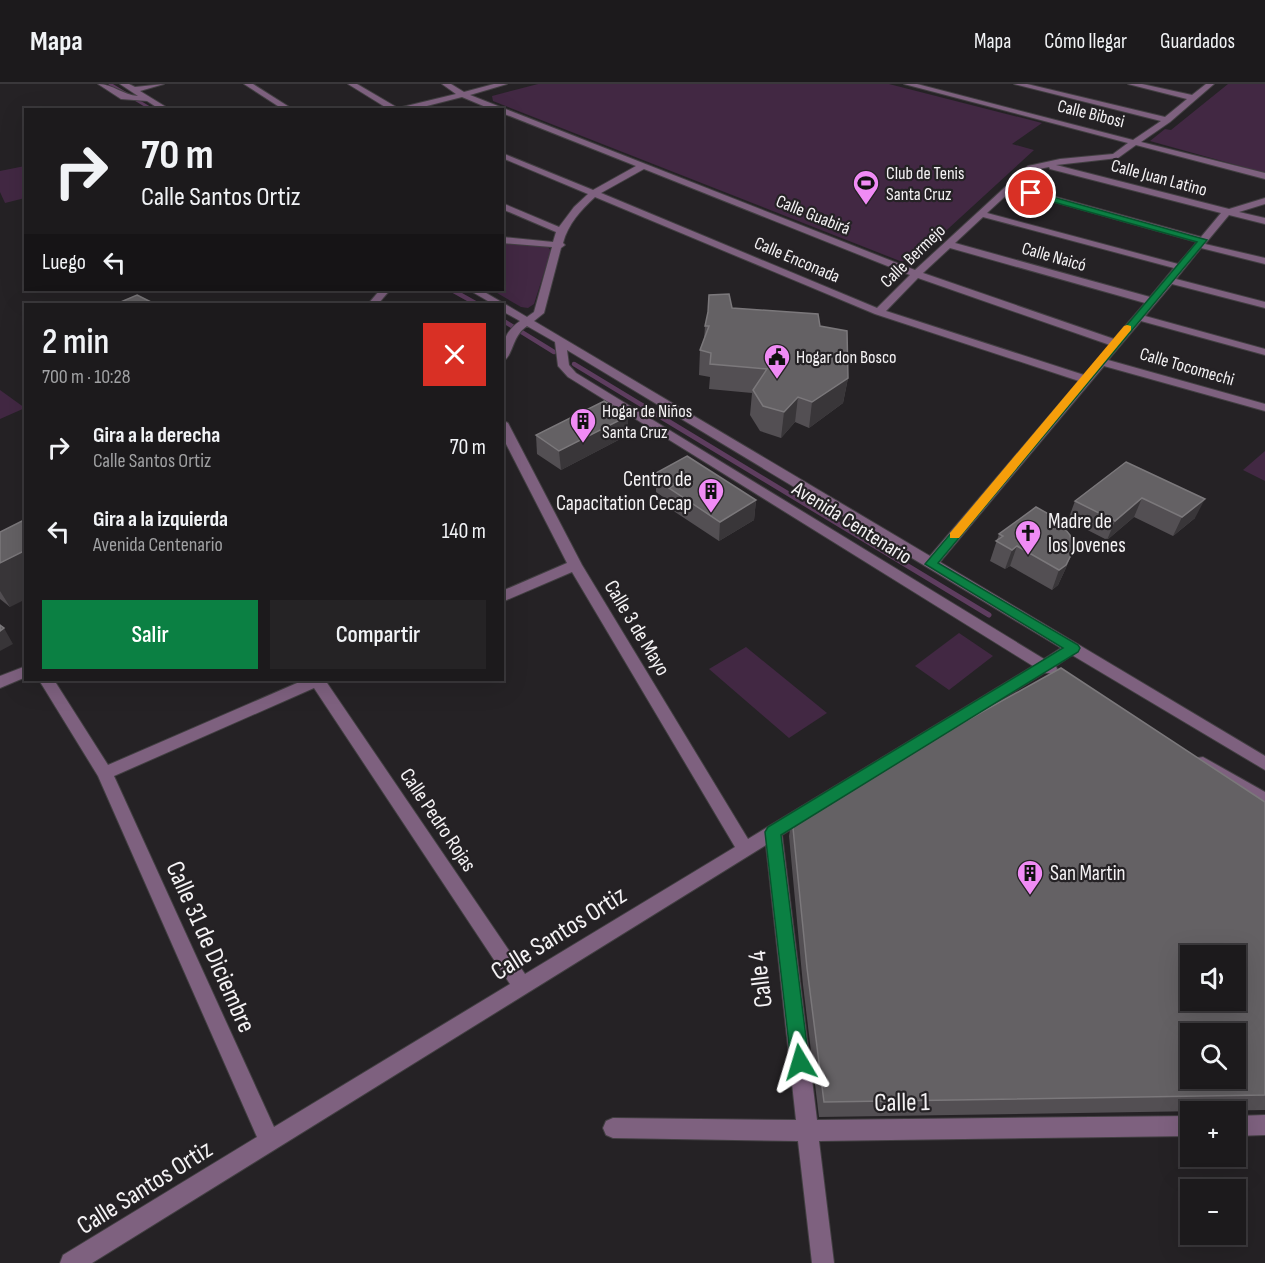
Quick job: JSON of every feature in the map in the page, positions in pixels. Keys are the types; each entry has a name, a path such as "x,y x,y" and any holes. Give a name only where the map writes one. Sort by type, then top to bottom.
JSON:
{"street":[{"path":"102,84 149,99 164,108"},
{"path":"124,84 132,94 140,99 149,99"},
{"path":"132,94 160,84"},
{"path":"248,84 287,108"},
{"path":"352,84 394,108"},
{"name":"Calle Guabirá","path":"446,84 462,94 497,108"},
{"path":"406,108 503,84"},
{"name":"Calle Bibosi","path":"908,84 1265,176"},
{"path":"1018,84 1167,120"},
{"path":"1132,84 1193,98"},
{"name":"Calle Bermejo","path":"879,312 916,274 1031,168 1115,156 1138,142 1210,84"},
{"name":"Calle Guabirá","path":"504,111 916,274 1115,343"},
{"name":"Calle Enconada","path":"504,156 879,312 1085,379"},
{"name":"Calle Juan Latino","path":"1044,165 1265,222"},
{"path":"504,355 521,326 539,313 560,244 561,231 577,209 594,194 643,166"},
{"path":"1010,188 1265,261"},
{"path":"931,564 1226,213 1265,201"},
{"path":"504,207 561,231"},
{"path":"981,214 1180,267"},
{"path":"504,240 560,244"},
{"name":"Calle Naicó","path":"948,244 1151,301"},
{"path":"1169,280 1265,305"},
{"path":"374,303 384,291"},
{"name":"Avenida Centenario","path":"476,291 497,303"},
{"name":"Avenida Centenario","path":"504,308 521,326 560,341 1265,764"},
{"path":"1137,317 1265,352"},
{"name":"Avenida Centenario","path":"560,341 564,366 572,375 1064,678"},
{"name":"Calle Tocomechi","path":"1100,361 1265,408"},
{"name":"Calle 3 de Mayo","path":"504,427 575,565 745,849"},
{"path":"504,596 575,565"},
{"name":"Calle Santos Ortiz","path":"71,1263 1073,648"},
{"path":"0,682 24,672"},
{"name":"Calle 31 de Diciembre","path":"47,681 105,773 269,1141"},
{"path":"105,773 315,681"},
{"name":"Calle Pedro Rojas","path":"318,681 522,986"},
{"path":"1195,757 1265,800"},
{"name":"Calle 4","path":"773,832 823,1263"},
{"path":"1246,1126 1265,1125"},
{"name":"Calle 1","path":"613,1128 808,1131 1180,1126"}],"shaded area":[{"name":"Club de Tenis Santa Cruz","path":"538,84 889,84 1042,123 1012,144 1034,150 913,261 900,261 493,101 492,96"},
{"path":"1228,84 1265,84 1265,173 1150,141 1165,129 1171,130"},
{"path":"24,166 24,198 5,203 0,192 0,171"},
{"path":"504,243 548,247 551,251 534,304 528,308 521,307 494,291 504,291"},
{"path":"0,390 24,408 0,419"},
{"path":"1265,451 1265,481 1243,470"},
{"path":"959,633 993,656 949,690 915,666"},
{"path":"746,647 827,713 789,738 709,669"}],"building":[{"name":"Hogar don Bosco","path":"729,294 732,308 818,314 820,326 847,331 848,378 812,402 798,397 784,412 763,406 753,390 767,369 710,364 711,353 700,350 709,326 705,326 709,295"},
{"path":"137,295 153,303 118,303"},
{"path":"604,401 628,416 559,451 536,435"},
{"path":"687,456 756,500 720,522 669,488 675,485 656,473"},
{"path":"1126,462 1205,499 1182,517 1142,498 1115,521 1075,501"},
{"path":"1036,507 1056,518 1070,535 1073,551 1066,565 1059,570 1017,546 1012,550 996,541 1003,536 999,534"},
{"path":"24,520 24,551 0,563 0,532"},
{"name":"San Martin","path":"1061,668 1265,802 1265,1095 824,1102 807,968 792,818"}],"waterway":[{"path":"110,84 150,108"},
{"path":"454,291 475,303"},
{"path":"504,321 554,352"},
{"path":"574,364 645,407"},
{"path":"643,406 989,615"}],"slow traffic":[{"path":"954,535 1127,328"}],"place":[{"name":"Club de Tenis Santa Cruz","path":"866,206"},
{"name":"Hogar don Bosco","path":"777,380"},
{"name":"Hogar de Niños Santa Cruz","path":"583,444"},
{"name":"Centro de Capacitation Cecap","path":"711,514"},
{"name":"Madre de los Jovenes","path":"1028,556"},
{"name":"San Martin","path":"1030,896"}],"route":[{"path":"800,1062 773,832 1073,648 931,564 1202,240 1031,193"}]}
